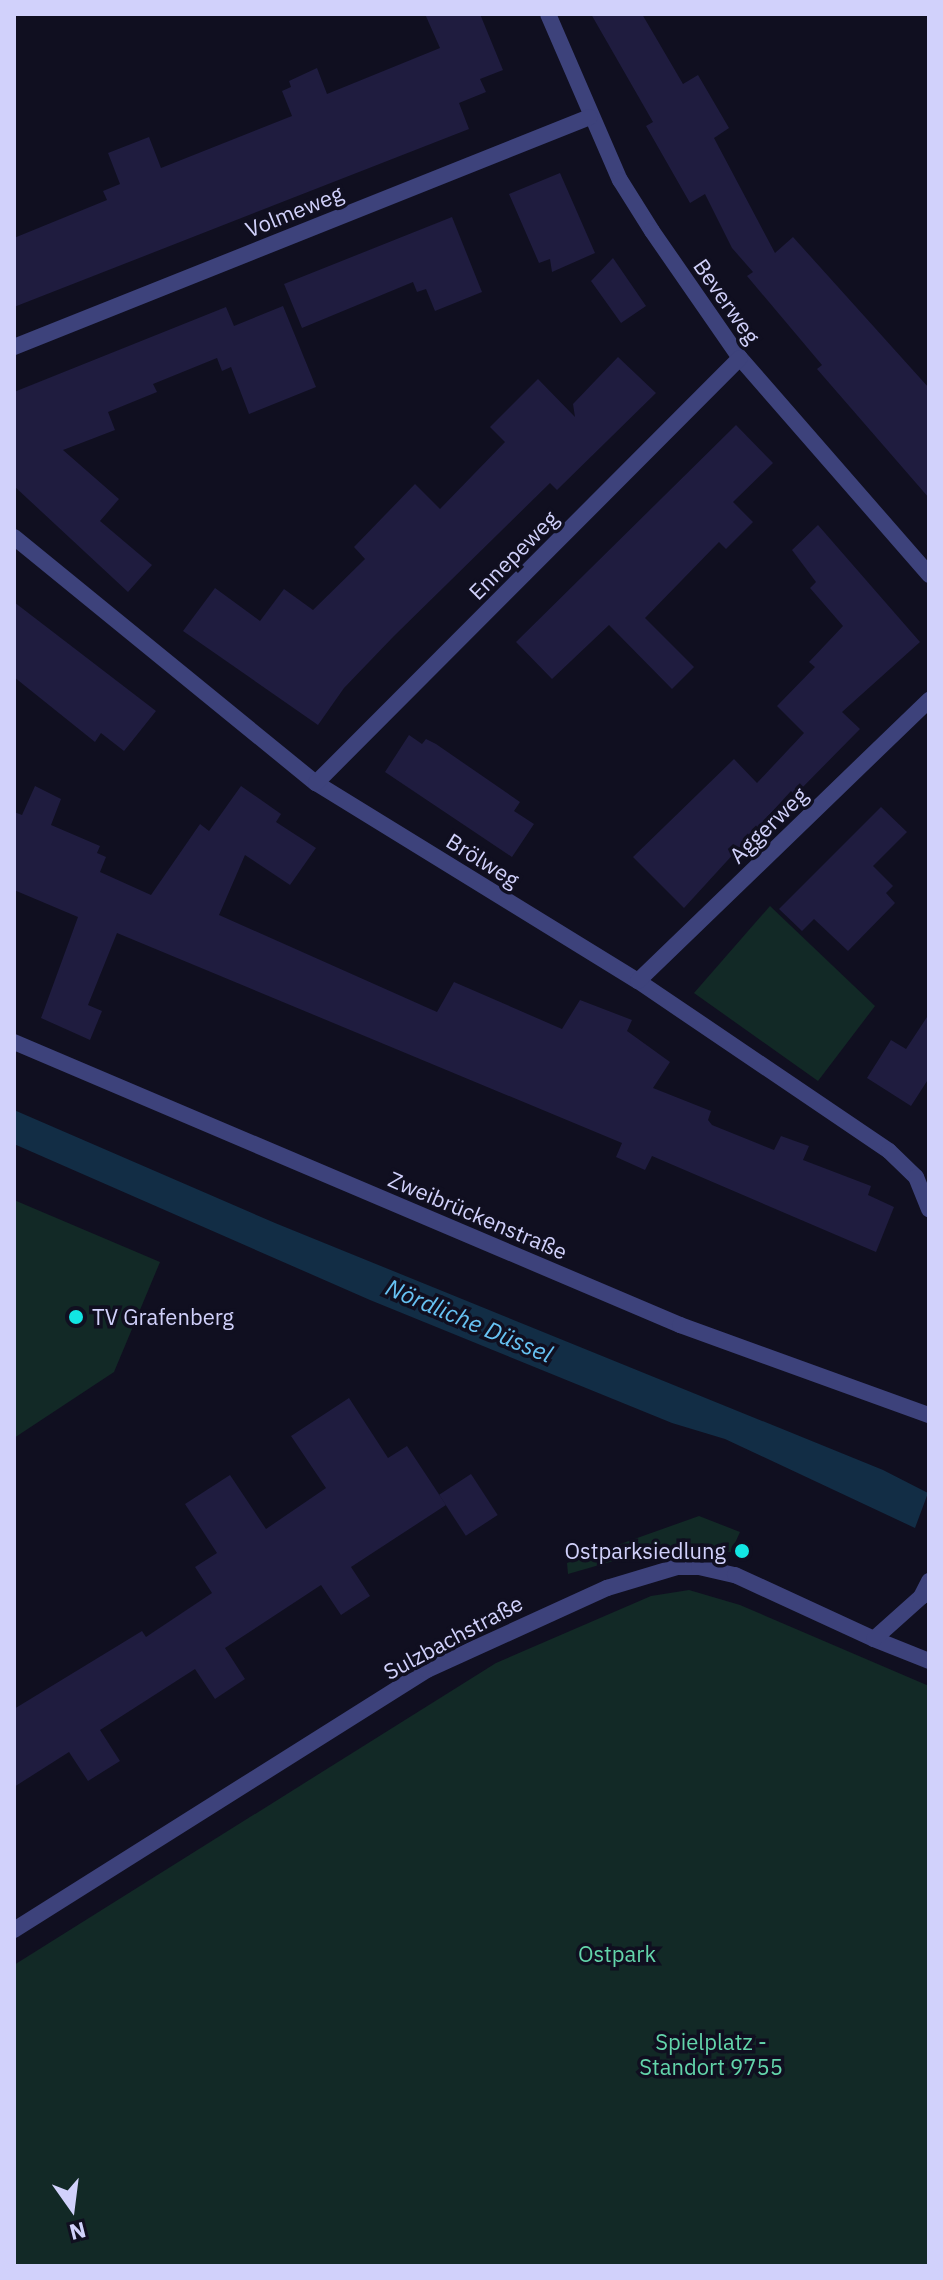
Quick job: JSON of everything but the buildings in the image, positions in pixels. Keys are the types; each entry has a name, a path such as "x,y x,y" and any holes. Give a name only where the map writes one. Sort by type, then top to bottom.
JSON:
{"street":[{"name":"Beverweg","path":"548,14 590,117 620,180 740,358 929,575"},
{"name":"Volmeweg","path":"14,347 590,117"},
{"name":"Ennepeweg","path":"316,783 740,358"},
{"name":"Brölweg","path":"14,537 316,783 638,981 889,1151 916,1177 929,1210"},
{"name":"Aggerweg","path":"638,981 929,700"},
{"name":"Zweibrückenstraße","path":"14,1042 680,1325 929,1415"},
{"name":"Sulzbachstraße","path":"14,1930 427,1670 607,1588 677,1567 699,1567 735,1575 874,1639"},
{"path":"929,1581 921,1597 874,1639 929,1661"}],"green space":[{"path":"770,906 875,1006 818,1081 694,993"},
{"name":"TV Grafenberg","path":"14,1200 160,1262 114,1372 14,1438"},
{"path":"699,1516 740,1532 731,1552 655,1549 568,1574 567,1563"},
{"name":"Ostpark","path":"689,1590 740,1605 929,1686 929,2266 14,2266 14,1965 496,1663 651,1596"}],"water":[{"name":"Nördliche Düssel","path":"14,1110 275,1223 883,1470 928,1493 915,1528 725,1439 672,1423 370,1300 14,1144"}],"place":[{"name":"TV Grafenberg","path":"76,1317"},
{"name":"Ostparksiedlung","path":"742,1551"}],"park label":[{"name":"Spielplatz - Standort 9755","path":"711,2054"}]}
